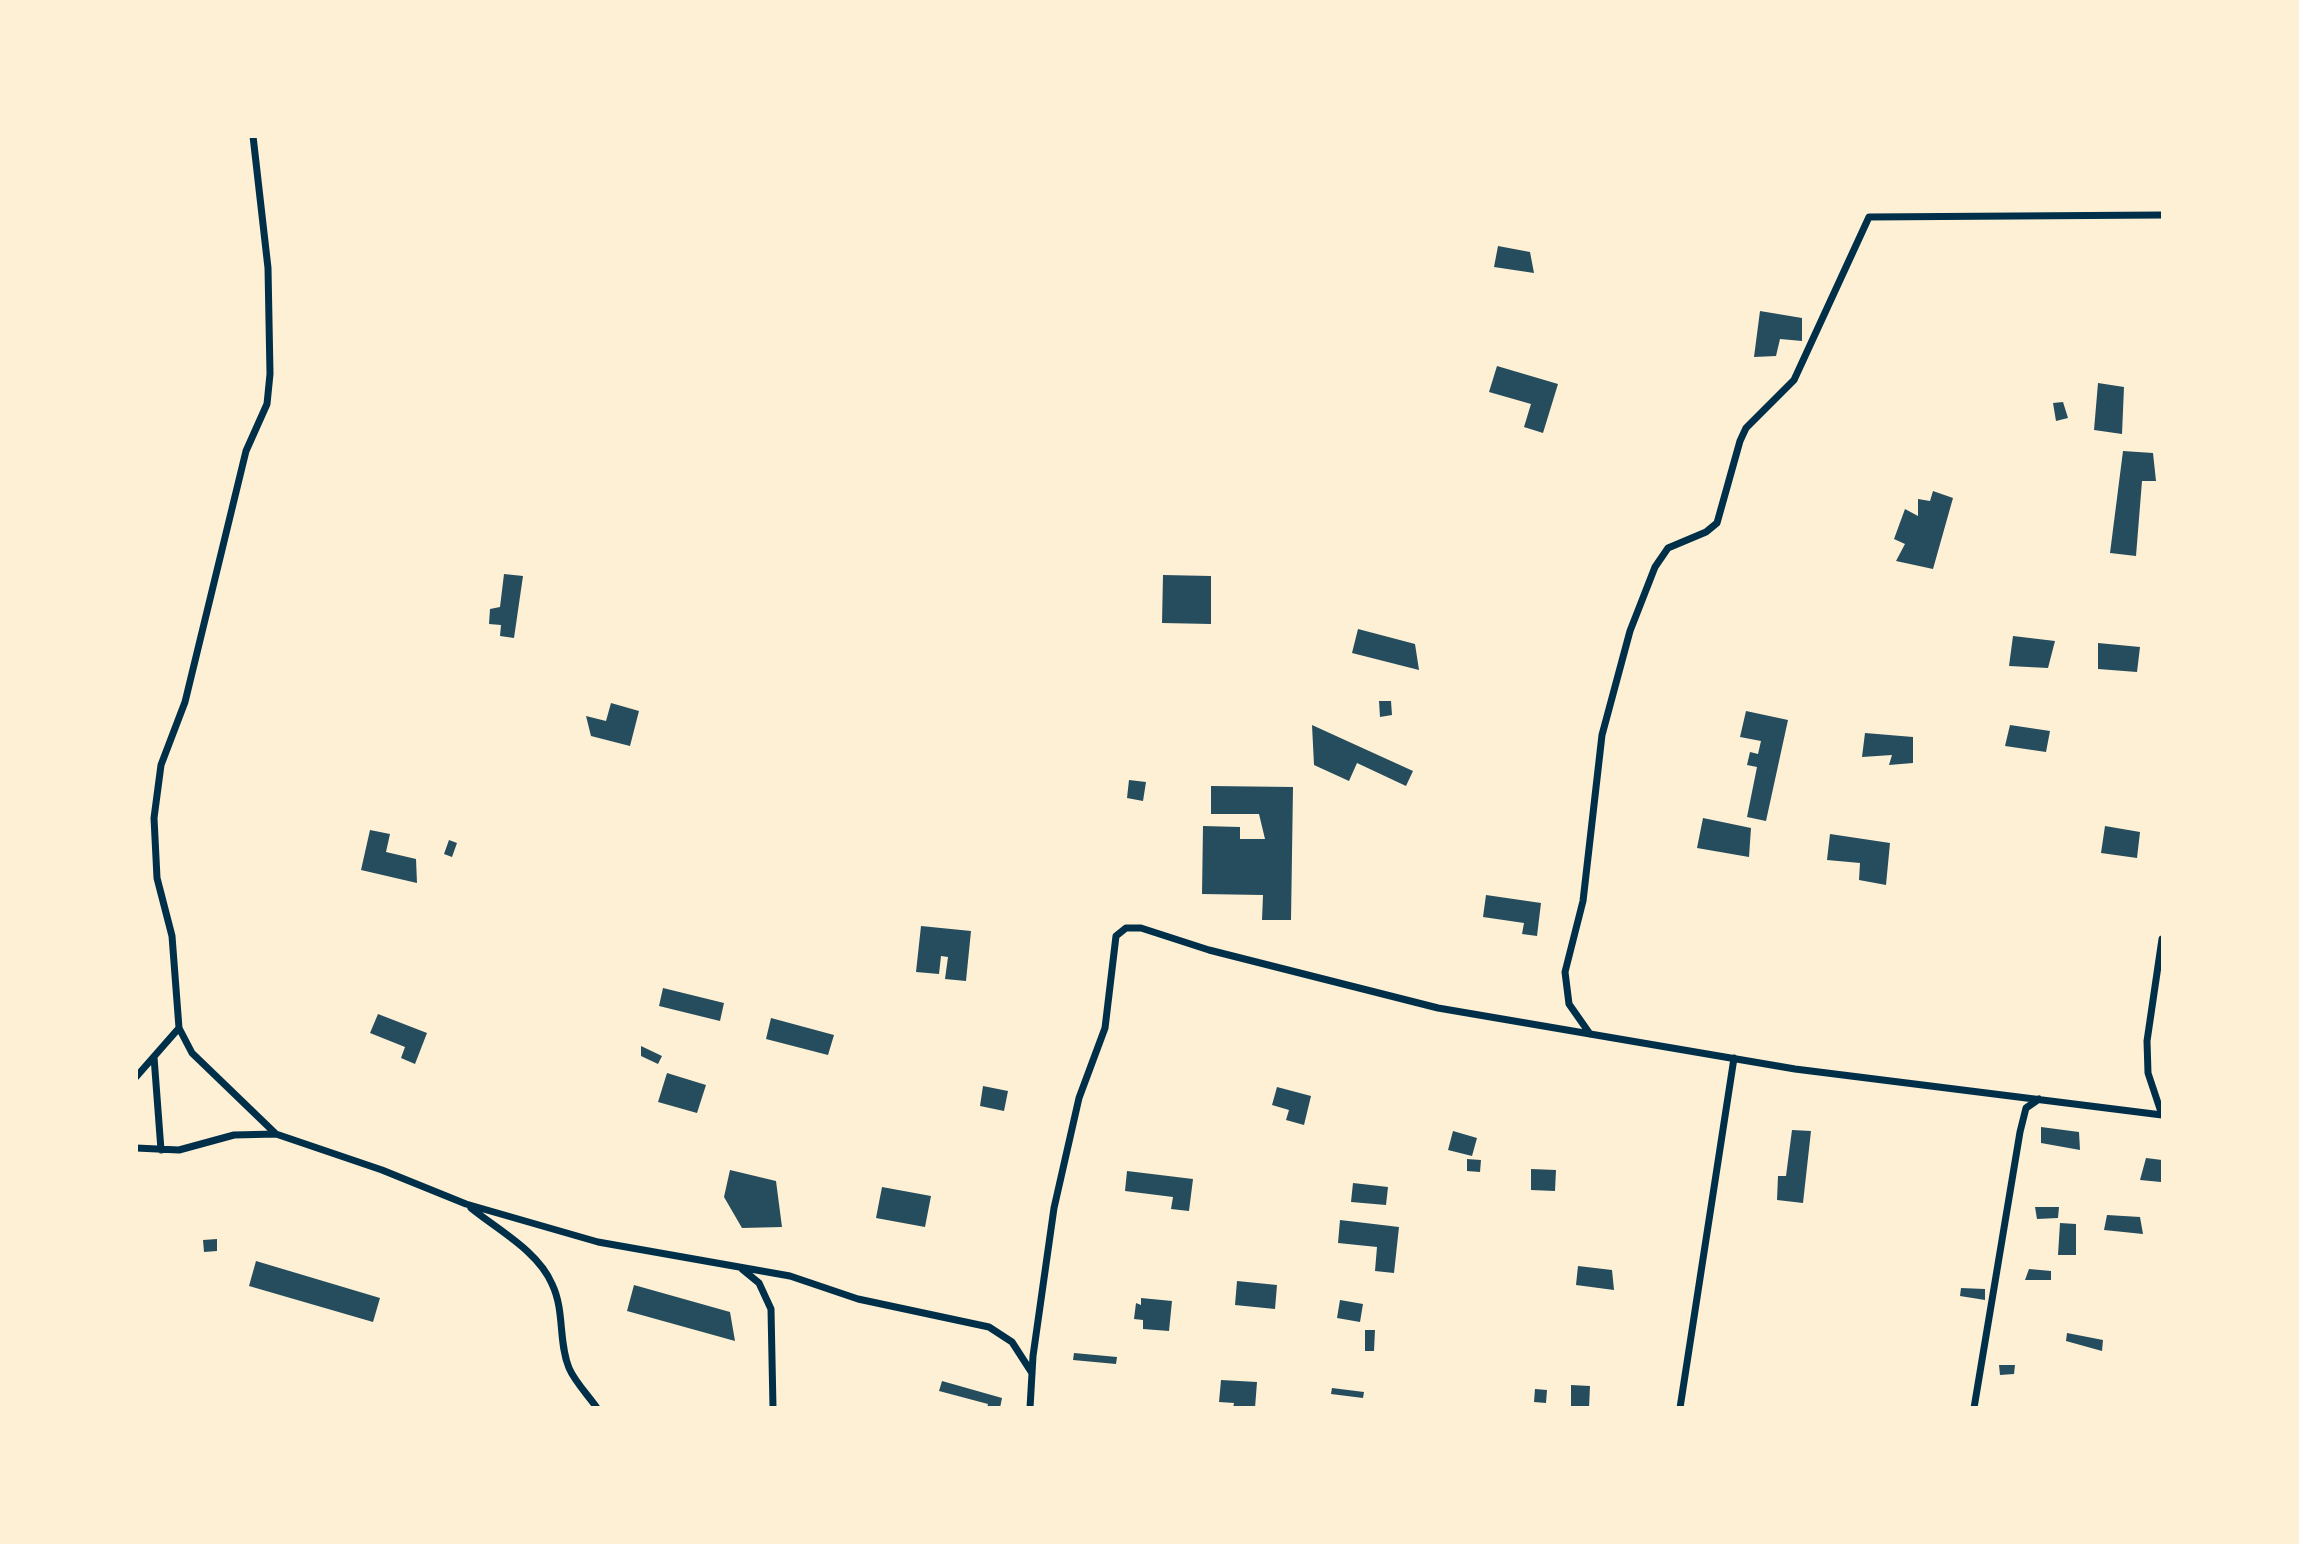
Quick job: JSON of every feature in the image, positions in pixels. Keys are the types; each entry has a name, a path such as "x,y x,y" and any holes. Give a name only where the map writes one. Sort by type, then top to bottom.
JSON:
{"street":[{"path":"253,136 268,268 270,374 267,404 246,451 185,702 161,765 154,818 157,878 172,936 178,1028 192,1053 276,1134"},
{"path":"1590,1034 1569,1004 1565,972 1583,901 1602,734 1630,631 1655,567 1668,548 1706,532 1717,523 1740,442 1754,420 1794,380 1868,217 2162,215"},
{"path":"1030,1408 1032,1373 1054,1208 1079,1098 1105,1028 1116,936 1126,928 1141,928 1209,950 1438,1008 1734,1058 2162,1115 2148,1073 2147,1041 2162,939"},
{"path":"136,1077 178,1028"},
{"path":"154,1058 162,1150"},
{"path":"1680,1408 1734,1058"},
{"path":"1974,1408 2020,1132 2026,1108 2039,1099"},
{"path":"136,1148 178,1150 234,1135 276,1134 382,1170 466,1204 598,1242 790,1276 858,1299 989,1327 1012,1342 1032,1373"},
{"path":"466,1204 536,1259 552,1283 562,1313 565,1356 570,1371 597,1408"},
{"path":"741,1268 759,1283 771,1309 773,1408"}],"building":[{"path":"1498,246 1530,252 1534,273 1494,267"},
{"path":"1760,311 1802,318 1802,341 1780,339 1776,356 1754,357"},
{"path":"1497,366 1558,384 1543,433 1524,427 1531,404 1489,392"},
{"path":"2098,383 2124,387 2122,434 2094,430"},
{"path":"2063,402 2068,418 2056,421 2053,403"},
{"path":"2123,451 2153,453 2156,481 2142,481 2136,556 2110,553"},
{"path":"1933,491 1953,498 1933,569 1896,561 1905,544 1894,539 1905,509 1918,516 1918,499 1930,501"},
{"path":"504,574 523,576 514,638 500,636 501,625 489,624 490,609 500,607"},
{"path":"1163,575 1211,576 1211,624 1162,623"},
{"path":"1358,629 1415,644 1419,670 1352,653"},
{"path":"2013,636 2055,641 2048,668 2009,666"},
{"path":"2098,643 2140,647 2137,672 2098,669"},
{"path":"1379,701 1391,701 1392,715 1380,717"},
{"path":"611,703 639,711 630,746 591,736 586,716 606,721"},
{"path":"1746,711 1788,720 1766,821 1747,817 1757,767 1747,765 1750,752 1758,754 1761,741 1740,737"},
{"path":"1312,725 1413,771 1406,786 1357,763 1349,781 1314,765"},
{"path":"2010,725 2050,731 2046,752 2005,746"},
{"path":"1865,733 1913,737 1913,763 1889,765 1892,755 1862,757"},
{"path":"1129,780 1146,782 1143,801 1127,798"},
{"path":"1211,786 1293,787 1291,920 1262,920 1263,895 1202,894 1203,826 1240,827 1240,839 1265,839 1259,814 1211,814"},
{"path":"1703,818 1751,828 1749,857 1697,848"},
{"path":"2105,826 2140,832 2137,858 2101,853"},
{"path":"370,830 390,834 386,852 416,859 417,883 361,870"},
{"path":"1830,834 1890,843 1886,885 1859,880 1860,863 1827,860"},
{"path":"449,840 457,843 452,857 444,854"},
{"path":"1486,895 1541,903 1537,936 1522,934 1524,923 1483,917"},
{"path":"921,926 971,931 966,981 945,979 948,957 941,956 939,974 916,972"},
{"path":"663,988 724,1003 720,1021 659,1006"},
{"path":"378,1014 427,1033 415,1064 401,1058 405,1047 370,1033"},
{"path":"771,1018 834,1035 828,1055 766,1039"},
{"path":"641,1046 662,1056 658,1064 641,1056"},
{"path":"667,1073 706,1085 697,1113 658,1102"},
{"path":"983,1086 1008,1091 1004,1111 980,1106"},
{"path":"1277,1087 1311,1096 1304,1125 1286,1120 1289,1110 1272,1105"},
{"path":"2041,1127 2079,1132 2080,1150 2041,1143"},
{"path":"1792,1130 1811,1131 1803,1203 1777,1200 1778,1176 1786,1176"},
{"path":"1453,1131 1477,1138 1472,1156 1448,1150"},
{"path":"2146,1158 2162,1160 2161,1182 2140,1180"},
{"path":"1467,1159 1481,1160 1480,1172 1467,1171"},
{"path":"1531,1169 1556,1170 1555,1191 1531,1190"},
{"path":"730,1170 776,1181 782,1227 742,1228 724,1197"},
{"path":"1127,1171 1193,1179 1189,1211 1171,1209 1173,1197 1125,1191"},
{"path":"1353,1183 1388,1187 1386,1205 1351,1202"},
{"path":"882,1187 931,1196 925,1227 876,1218"},
{"path":"2035,1207 2059,1207 2058,1218 2037,1219"},
{"path":"2107,1215 2140,1217 2143,1234 2104,1230"},
{"path":"1340,1220 1399,1227 1394,1273 1375,1271 1377,1247 1338,1243"},
{"path":"2060,1223 2076,1224 2076,1255 2058,1255"},
{"path":"217,1239 217,1251 204,1252 203,1240"},
{"path":"256,1261 380,1298 373,1322 249,1286"},
{"path":"1578,1266 1612,1270 1614,1290 1576,1285"},
{"path":"2029,1269 2051,1271 2051,1280 2025,1280"},
{"path":"1237,1281 1277,1285 1275,1309 1235,1305"},
{"path":"634,1285 730,1312 735,1341 627,1311"},
{"path":"1961,1288 1985,1289 1985,1300 1960,1296"},
{"path":"1141,1298 1172,1301 1169,1331 1143,1329 1143,1320 1134,1319 1136,1303 1141,1305"},
{"path":"1340,1300 1363,1304 1360,1322 1337,1318"},
{"path":"1365,1330 1375,1330 1374,1351 1365,1351"},
{"path":"2067,1333 2103,1340 2102,1351 2066,1341"},
{"path":"1074,1353 1117,1357 1116,1364 1073,1360"},
{"path":"1999,1365 2015,1365 2014,1374 2000,1375"},
{"path":"1221,1380 1257,1382 1255,1408 1233,1408 1234,1403 1219,1402"},
{"path":"942,1381 1002,1398 1000,1408 987,1408 988,1404 939,1391"},
{"path":"1571,1385 1590,1386 1589,1408 1571,1408"},
{"path":"1332,1388 1364,1392 1363,1398 1331,1394"},
{"path":"1535,1389 1547,1390 1546,1403 1534,1402"}]}
